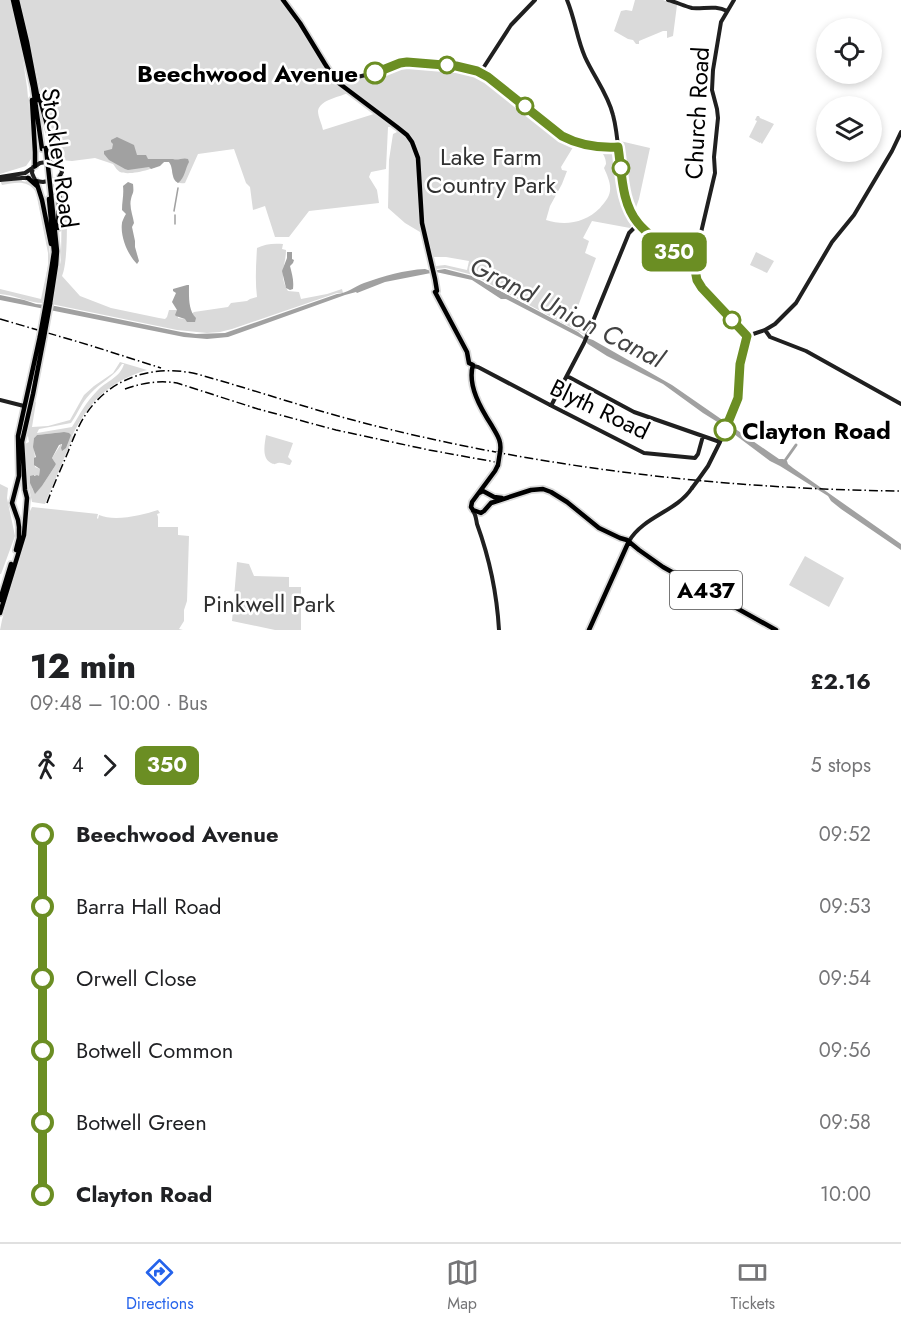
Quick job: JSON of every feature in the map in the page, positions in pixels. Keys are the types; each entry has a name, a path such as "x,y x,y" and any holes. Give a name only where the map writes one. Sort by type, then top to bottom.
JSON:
{"main road":[{"name":"Stockley Road","path":"15,0 44,149"},
{"name":"Stockley Road","path":"0,613 24,535 27,498 22,458 23,438 33,394 57,251 36,85 15,0"},
{"path":"283,0 300,23 324,64 339,83 407,135 412,142 418,158 422,223 437,292 467,352 472,386 499,439 498,465 472,502 471,507 478,513 481,513 491,503 485,484"},
{"path":"30,75 34,166"},
{"path":"36,85 59,162"},
{"path":"57,251 60,177"},
{"path":"28,178 36,185 42,200"},
{"path":"36,181 52,249 52,270"},
{"name":"Stockley Road","path":"48,303 54,252 50,194"},
{"name":"Stockley Road","path":"0,600 19,538 18,520 12,503 18,481 18,436 42,337"},
{"name":"A437","path":"491,503 531,490 549,491 559,496 595,525 630,544 635,550 637,549 663,567 776,630"},
{"path":"479,493 489,494"},
{"path":"12,498 20,494 27,498"},
{"name":"A437","path":"489,494 502,498"},
{"path":"14,508 19,510 26,508"},
{"path":"589,630 630,544"}],"street":[{"path":"480,73 511,25 535,0"},
{"path":"567,0 584,56 613,112 630,210 638,224 688,263 694,265 698,284 747,336"},
{"path":"668,0 687,7 721,8 727,11"},
{"name":"Church Road","path":"694,265 715,172 718,114 712,78 721,25 734,0"},
{"path":"339,83 379,72 404,62 472,69 500,87 562,136 595,146 618,147"},
{"path":"747,336 765,330 782,318 798,301 833,240 854,215 901,132"},
{"path":"51,161 59,162 63,170 60,177 54,181 43,182 22,177 0,179 23,173 38,164 51,161"},
{"path":"34,166 32,174 36,181"},
{"path":"550,405 584,343 629,233 638,224"},
{"path":"765,330 770,337 806,351 901,404"},
{"path":"630,544 634,536 650,520 685,499 707,467 738,398 740,364 747,336"},
{"name":"Blyth Road","path":"469,367 478,367 644,453 696,458 703,436"},
{"path":"567,376 634,412 720,442"},
{"path":"0,400 24,406"},
{"path":"473,510 487,552 499,630"},
{"path":"478,527 478,518 481,513"}],"green space":[{"path":"0,0 10,0 18,27 27,87 31,159 26,166 0,174"},
{"path":"20,0 283,0 325,67 350,92 327,101 320,107 318,113 323,130 377,113 392,124 388,127 386,169 371,172 369,177 377,190 379,203 309,211 289,237 275,237 265,206 253,210 250,187 246,183 234,149 198,154 185,183 174,180 169,162 149,169 124,173 113,164 95,158 61,160 49,125"},
{"path":"635,0 663,0 677,5 673,36 667,38 667,31 663,31 636,44 633,40 614,31 621,11 632,11"},
{"name":"Lake Farm Country Park","path":"410,65 456,68 482,76 559,137 575,144 561,167 562,170 567,171 550,206 546,220 560,223 574,222 588,217 600,208 610,188 604,168 605,157 598,149 613,150 617,154 625,203 633,223 630,228 592,221 583,238 589,241 585,253 596,258 571,325 586,333 585,335 473,275 446,268 436,269 436,266 445,265 467,270 469,261 432,257 425,232 420,165 411,137 345,85 348,81"},
{"path":"757,116 774,124 762,144 749,137"},
{"path":"399,131 408,139 416,158 421,232 405,223 388,208 389,160 393,134"},
{"path":"620,141 650,148 634,213 624,178"},
{"path":"22,179 32,185 38,193 46,225 50,266 43,303 0,294 0,289 41,299 48,266 48,253 36,192 29,185 16,183 2,185 1,183"},
{"path":"65,185 67,245 62,276 80,296 111,308 165,319 169,310 177,310 178,318 185,319 194,312 228,307 231,303 257,297 257,248 276,244 283,244 282,249 286,250 283,280 288,291 299,292 301,299 342,289 343,293 337,293 232,329 207,333 177,330 51,304 61,260 62,188"},
{"path":"756,252 774,261 767,273 750,265"},
{"path":"120,362 147,370 122,380 94,402 72,436 45,504 32,502 23,445 29,442 28,436 25,438 34,403 36,402 32,427 48,426 70,420 84,395 113,373","holes":["124,364 119,373 90,399 72,427 37,433 39,429 71,423 87,397","64,432 62,451 61,444 52,458 56,464 36,492 30,481 32,476 39,477 40,469 35,467 34,438 37,435"]},
{"path":"266,435 293,443 288,457 292,461 290,465 274,464 268,461 264,450"},
{"path":"0,484 8,488 7,498 15,536 1,574 0,574"},
{"path":"32,507 98,514 98,519 99,515 121,518 158,510 160,513 157,514 158,527 178,527 178,535 189,536 187,601 184,621 179,629 183,630 0,630"},
{"path":"805,556 844,578 829,607 789,585"},
{"name":"Pinkwell Park","path":"237,562 249,564 254,576 289,577 289,587 301,587 301,630 275,630 232,621"}],"shaded area":[{"path":"117,137 134,145 137,155 146,155 148,159 188,159 189,162 182,179 178,183 176,181 169,162 164,162 151,169 149,167 128,170 109,160 104,151 112,149 111,140"},
{"path":"128,182 133,184 130,205 139,261 137,264 128,251 122,234 122,223 126,214 122,210 123,186"},
{"path":"287,252 292,252 294,260 290,266 293,289 290,290 286,288 282,271"},
{"path":"425,269 431,271 445,269 472,276 672,385 779,459 787,461 793,468 901,544 901,550 841,509 828,496 770,461 663,384 607,356 583,339 506,299 501,299 472,280 436,272 385,282 228,337 207,339 184,337 0,300 0,295 181,332 225,333 379,278"},
{"path":"189,285 190,303 196,318 195,322 187,322 176,316 177,310 172,302 176,293 173,289"},
{"path":"64,432 71,435 66,448 62,451 62,444 59,445 52,458 56,464 35,494 30,483 30,476 39,476 40,469 34,465 36,457 33,447 34,438 37,435"}],"waterway":[{"path":"174,211 178,188"},
{"path":"175,215 175,224"},
{"path":"784,462 796,445"}],"railway":[{"path":"0,319 161,368"},
{"path":"47,503 78,428 96,401 121,382 135,376 165,371 197,374 334,415 444,442 574,465 704,481 901,491"},
{"path":"125,389 151,383 177,383 258,409 336,430 501,463"}],"bus line":[{"name":"350","path":"375,73 407,62 472,69 488,77 562,136 595,146 618,147 626,196 637,222 694,265 697,280 702,288 747,336 740,364 738,398 725,430"}],"place":[{"name":"Beechwood Avenue","path":"375,73"},
{"name":"Clayton Road","path":"725,430"}],"water label":[{"name":"Grand Union Canal","path":"567,312"}]}
